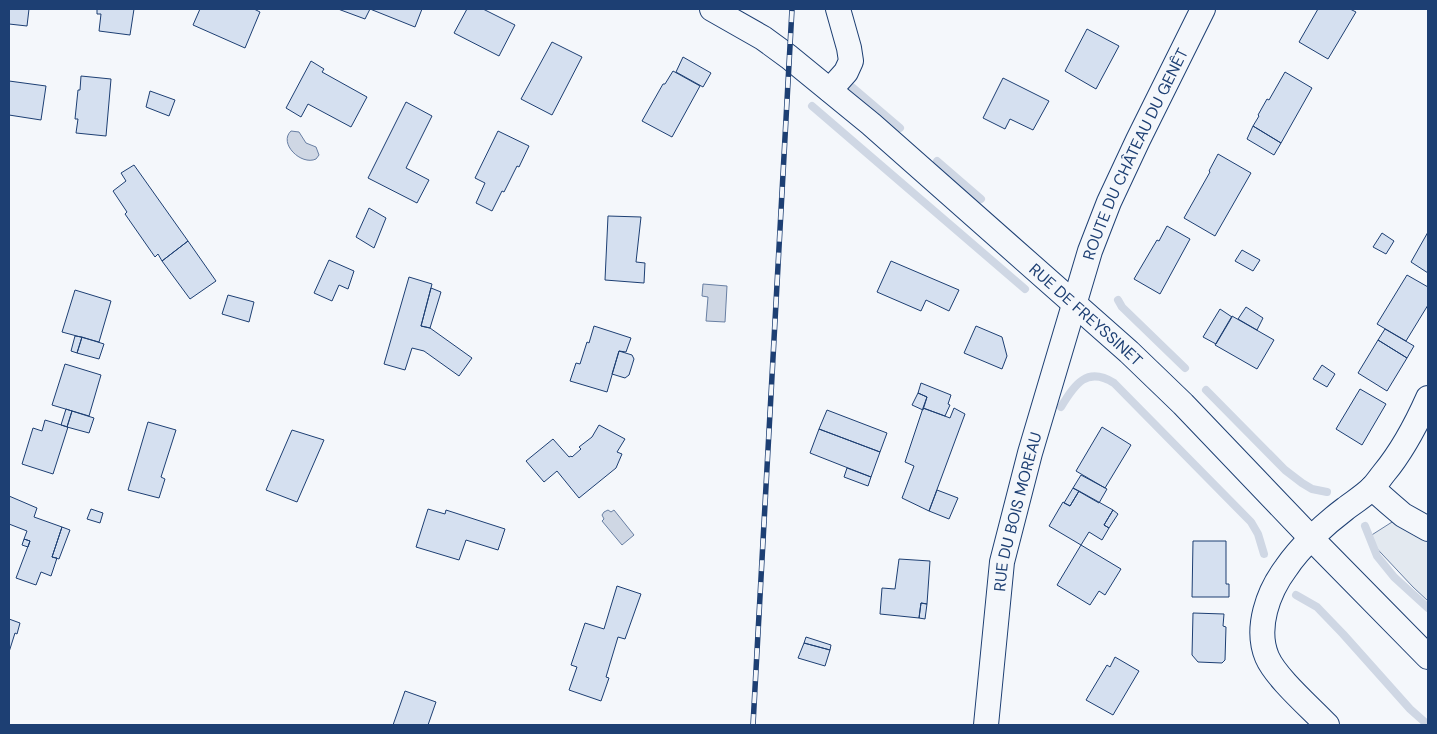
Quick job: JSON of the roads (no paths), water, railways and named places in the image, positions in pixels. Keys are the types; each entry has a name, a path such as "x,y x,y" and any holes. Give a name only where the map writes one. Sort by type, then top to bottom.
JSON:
{"street":[{"name":"RUE DE FREYSSINET","path":"712,9 763,38 830,90 1129,352 1428,657"},
{"path":"830,90 846,72 851,61 838,9"},
{"name":"ROUTE DU CHÂTEAU DU GENÊT","path":"1074,303 1090,252 1109,202 1203,9"},
{"name":"RUE DU BOIS MOREAU","path":"986,725 1002,562 1033,444 1074,303"},
{"path":"1327,725 1280,677 1268,658 1263,639 1264,618 1272,592 1286,568 1312,539 1344,509 1372,488 1406,442 1428,398"},
{"path":"1372,488 1389,504 1428,529"}],"waterway":[{"path":"852,87 900,128"},
{"path":"812,106 1025,289"},
{"path":"937,161 981,199"},
{"path":"1118,300 1122,307 1185,368"},
{"path":"1061,407 1071,391 1089,377 1105,378 1114,383 1251,522 1258,534 1264,554"},
{"path":"1206,390 1285,470 1312,489 1327,492"},
{"path":"1365,526 1377,556 1394,577 1428,608"},
{"path":"1296,595 1317,607 1410,709 1428,725"}],"railway":[{"path":"753,725 792,9"}]}
